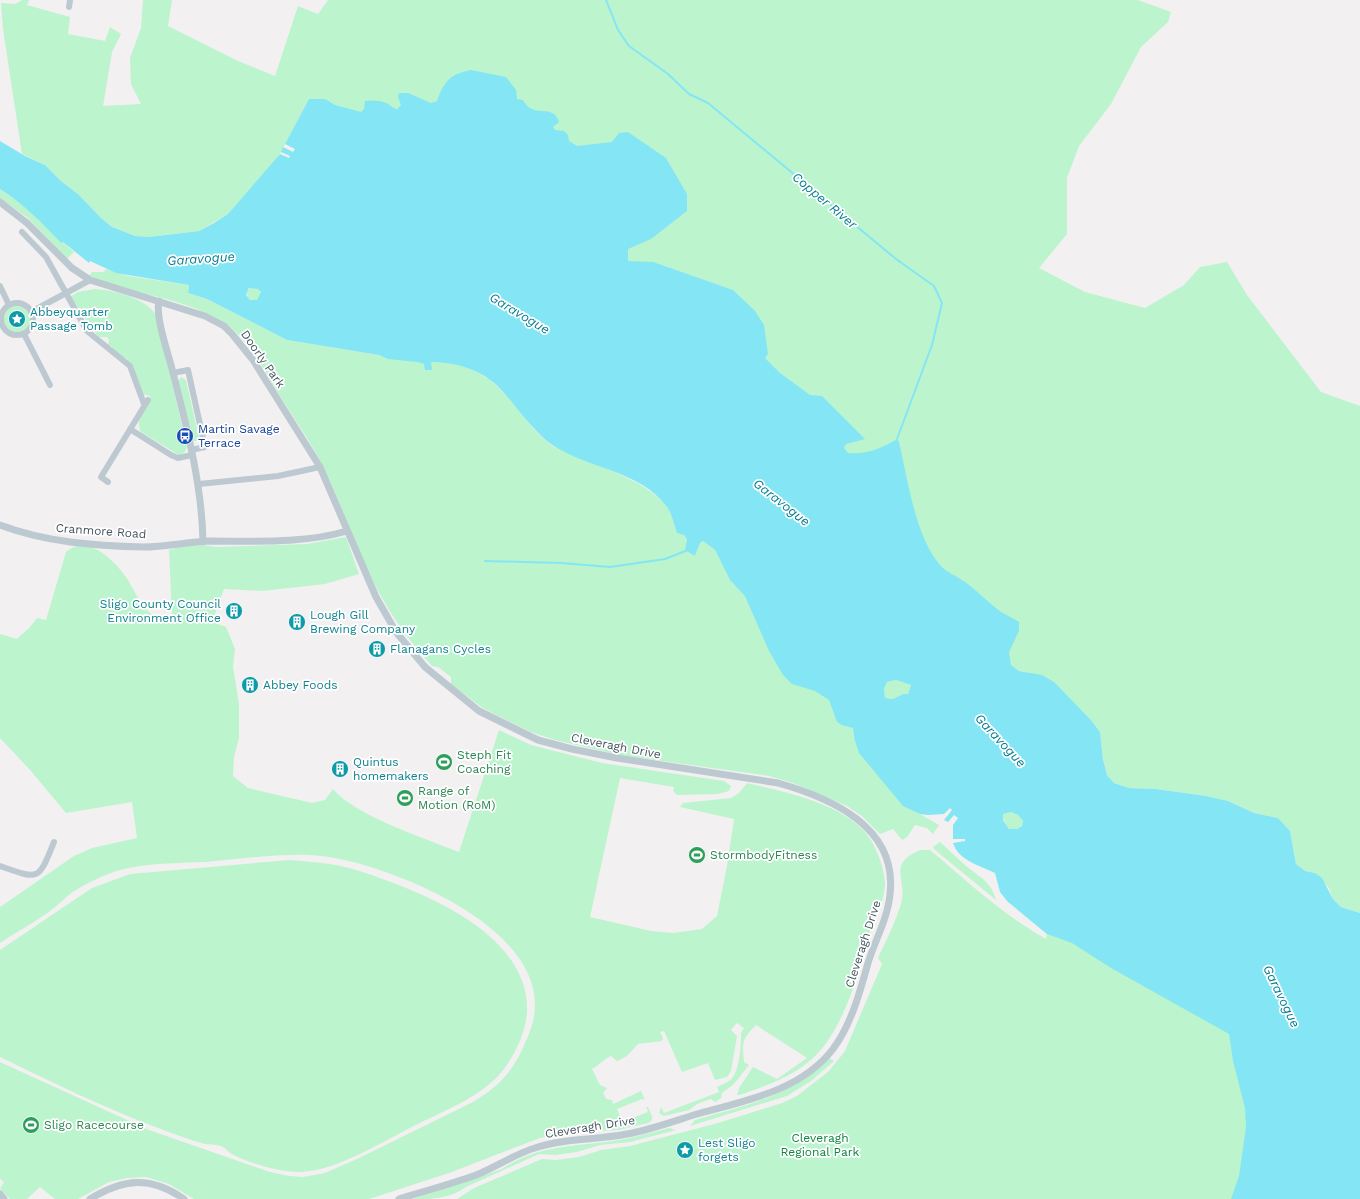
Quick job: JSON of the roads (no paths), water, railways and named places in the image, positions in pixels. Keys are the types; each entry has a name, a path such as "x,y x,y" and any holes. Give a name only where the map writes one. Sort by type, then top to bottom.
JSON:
{"street":[{"name":"Doorly Park","path":"0,202 27,223 72,268 90,280 205,316 224,326 253,360 320,467 348,531"},
{"path":"22,232 46,257 87,331 130,366 146,402 101,477 108,482"},
{"path":"32,312 90,280"},
{"path":"0,286 10,305"},
{"path":"159,301 161,324 174,373 199,484 203,542 284,542 330,536 348,531"},
{"path":"16,303 23,304 32,312 32,325 24,334 11,334 1,328 1,316 3,310 10,305 16,303"},
{"path":"24,334 50,385"},
{"path":"130,429 178,458 204,447 188,370 174,373"},
{"path":"199,484 278,476 320,467"},
{"name":"Cranmore Road","path":"0,525 64,542 144,547 203,542"},
{"name":"Cleveragh Drive","path":"348,531 376,597 396,632 425,667 479,711 538,740 572,749 617,758 778,783 799,788 826,800 861,820 883,849 890,880 889,902 850,1019 833,1050 802,1076 772,1092 629,1134 559,1142 535,1148 477,1175 399,1199"},
{"path":"0,866 28,876 38,873 43,869 54,842"},
{"path":"90,1199 113,1187 134,1182 150,1183 165,1188 184,1199"},
{"path":"0,1194 4,1199"}],"water":[{"name":"Garavogue","path":"471,70 506,77 516,90 517,99 523,100 527,106 532,109 552,113 556,116 559,122 553,127 555,130 564,131 568,135 569,141 577,146 612,142 619,133 628,132 666,158 687,194 687,211 651,239 628,249 628,261 653,262 733,290 755,311 764,325 768,354 765,358 780,373 810,395 822,396 865,439 846,444 844,448 848,453 861,453 874,450 897,439 899,442 909,490 918,523 931,553 946,570 965,582 998,610 1019,622 1019,631 1009,652 1011,665 1019,671 1042,675 1054,682 1091,720 1100,732 1103,759 1107,775 1114,783 1129,788 1156,789 1206,796 1228,801 1254,813 1278,818 1290,831 1296,864 1305,871 1315,873 1322,878 1333,899 1341,907 1360,913 1360,1199 1231,1199 1239,1176 1246,1127 1245,1108 1233,1061 1229,1034 1111,968 1072,943 1047,934 1007,901 1000,892 995,873 970,862 956,849 953,843 965,841 965,839 953,839 953,825 958,818 954,815 948,822 944,820 952,810 950,808 944,814 928,815 920,814 903,806 859,753 853,728 837,722 829,700 815,691 792,684 783,675 769,651 745,596 730,580 715,550 703,541 700,543 695,556 685,550 687,540 684,535 677,533 669,510 656,495 643,485 628,477 565,452 551,444 529,423 497,385 471,369 441,362 431,362 432,370 425,370 424,364 417,362 388,359 379,355 287,340 207,299 188,293 189,285 116,273 90,261 89,263 63,242 61,243 25,207 0,189 0,141 25,156 45,165 112,227 135,236 149,237 199,231 228,214 280,154 289,158 290,156 281,152 283,147 293,152 295,149 285,144 309,99 325,99 335,105 361,112 364,109 365,101 376,100 397,109 401,105 398,97 399,93 408,93 431,103 437,101 445,83 453,76","holes":["249,288 258,289 261,292 257,300 250,300 246,295","896,680 911,685 908,694 903,694 893,699 885,698 884,689 887,682","1011,812 1018,815 1023,821 1022,826 1017,829 1009,829 1003,820 1003,814"]}],"waterway":[{"name":"Copper River","path":"606,0 618,30 629,46 668,74 689,94 708,103 896,259 934,286 942,303 932,345 897,439"},
{"path":"485,561 561,563 610,567 665,559 688,550"}],"place":[{"name":"Abbeyquarter Passage Tomb","path":"17,319"},
{"name":"Martin Savage Terrace","path":"185,436"},
{"name":"Sligo County Council Environment Office","path":"234,611"},
{"name":"Lough Gill Brewing Company","path":"297,622"},
{"name":"Flanagans Cycles","path":"377,649"},
{"name":"Abbey Foods","path":"250,685"},
{"name":"Steph Fit Coaching","path":"444,762"},
{"name":"Quintus homemakers","path":"340,769"},
{"name":"Range of Motion (RoM)","path":"405,798"},
{"name":"StormbodyFitness","path":"697,855"},
{"name":"Sligo Racecourse","path":"31,1125"},
{"name":"Lest Sligo forgets","path":"685,1150"}],"park label":[{"name":"Cleveragh Regional Park","path":"820,1145"}]}
